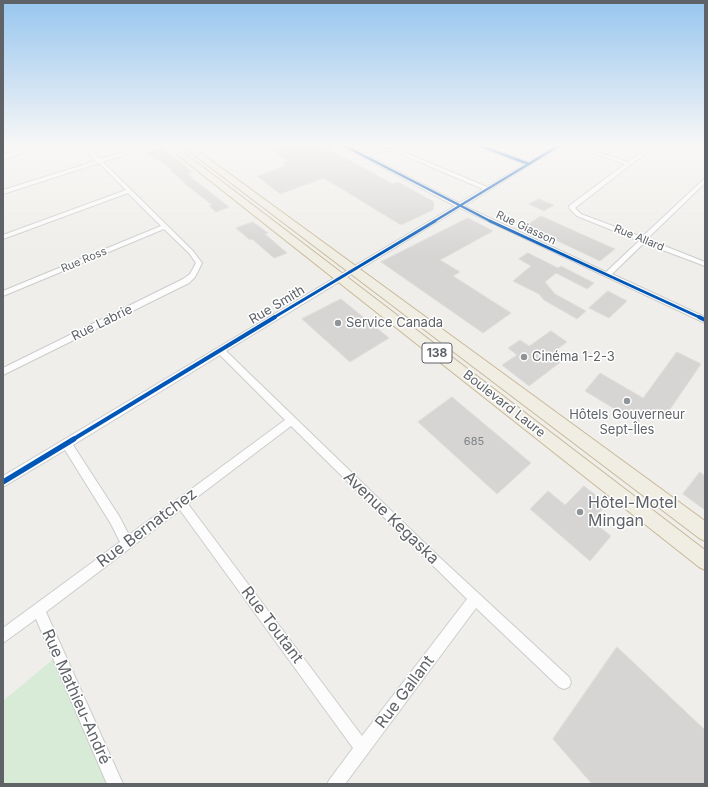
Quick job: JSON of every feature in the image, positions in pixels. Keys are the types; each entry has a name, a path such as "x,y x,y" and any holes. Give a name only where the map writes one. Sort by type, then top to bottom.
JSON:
{"highway":[{"name":"Boulevard Laure","path":"217,182 705,561"},
{"name":"Boulevard Laure","path":"235,182 705,532"}],"street":[{"path":"3,192 35,182"},
{"path":"120,182 165,226"},
{"name":"Rue Giasson","path":"413,182 460,206 705,320"},
{"path":"471,182 488,189"},
{"name":"Rue Smith","path":"3,482 500,182"},
{"name":"Rue Allard","path":"603,182 572,206 573,210 579,215 705,264"},
{"path":"607,275 703,182"},
{"path":"3,237 129,191"},
{"name":"Rue Labrie","path":"3,372 186,281 193,275 199,263 165,226"},
{"name":"Rue Ross","path":"3,294 165,226"},
{"name":"Avenue Kegaska","path":"221,351 475,599 564,682"},
{"name":"Rue Bernatchez","path":"3,636 292,420"},
{"path":"67,444 115,520 127,543"},
{"name":"Rue Toutant","path":"181,502 233,575 317,685 362,749"},
{"name":"Rue Gallant","path":"335,784 475,599"},
{"name":"Rue Mathieu-André","path":"38,609 115,784"}],"green space":[{"path":"58,655 118,784 3,784 3,701"}],"building":[{"path":"184,182 197,182 229,207 216,212 209,206 212,205"},
{"path":"264,182 314,182 280,194"},
{"path":"330,182 389,182 393,184 398,182 434,202 433,210 401,225"},
{"path":"539,199 554,205 544,211 529,204"},
{"path":"541,216 615,249 600,261 526,226"},
{"path":"468,218 493,231 440,260 460,272 453,276 511,313 483,333 381,262"},
{"path":"253,222 268,233 265,234 287,253 274,258 252,239 250,240 236,228"},
{"path":"528,253 558,268 561,266 594,283 587,289 556,273 545,282 555,294 586,311 577,319 544,300 539,294 513,281 531,266 519,259"},
{"path":"608,291 627,301 609,318 589,308"},
{"path":"341,299 389,338 350,362 302,319"},
{"path":"551,331 567,342 556,350 567,357 529,386 502,365 517,355 508,348 520,340 529,346"},
{"path":"677,352 701,364 664,418 648,409 638,423 585,391 600,373 643,398"},
{"path":"452,397 531,463 497,494 418,422"},
{"path":"700,472 705,476 705,510 683,494"},
{"path":"584,486 607,504 592,521 611,536 590,561 530,509 548,491 565,505"},
{"path":"617,647 705,730 705,784 592,784 553,739"}],"cycle path":[{"path":"413,182 475,214 705,320"},
{"path":"3,482 499,182"}],"place":[{"name":"Service Canada","path":"338,323"},
{"name":"Cinéma 1-2-3","path":"524,357"},
{"name":"Hôtels Gouverneur Sept-Îles","path":"627,401"},
{"name":"Hôtel-Motel Mingan","path":"580,512"}]}
